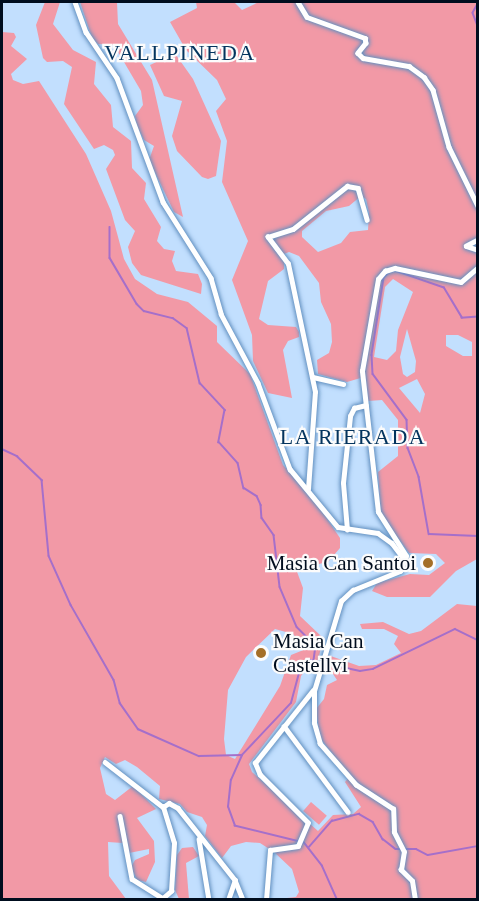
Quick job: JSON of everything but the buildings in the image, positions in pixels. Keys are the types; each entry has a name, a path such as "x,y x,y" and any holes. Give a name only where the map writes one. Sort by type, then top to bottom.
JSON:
{"street":[{"path":"75,2 86,32 117,78 163,202 211,278 220,314 258,383 285,460 336,525 347,530 365,528 378,533 392,543 404,559"},
{"path":"298,2 307,16 365,38 366,44 358,53 363,57 409,66 424,77 433,90 449,147 477,206"},
{"path":"308,489 316,401 313,377 288,264 268,237 299,225 347,186 358,188 367,220"},
{"path":"477,240 466,246 477,250"},
{"path":"415,900 412,881 401,870 404,849 396,837 389,804 356,785 320,744 314,699 315,686 324,649 342,599 353,590 400,571 406,554 378,510 362,360 382,274 394,268 459,282 477,267"},
{"path":"313,377 343,384"},
{"path":"347,530 343,483 350,416 354,408 366,405"},
{"path":"266,900 270,850 301,842 307,820 255,767 262,751 315,686"},
{"path":"305,698 314,699"},
{"path":"284,726 348,812"},
{"path":"105,762 163,807 174,843 171,891 163,898 132,879 120,816"},
{"path":"163,807 176,805 200,839 235,880 243,900"},
{"path":"200,839 209,900"},
{"path":"228,900 235,880"}],"shaded area":[{"path":"45,2 60,2 53,24 73,50 96,62 94,84 111,105 113,127 131,141 132,168 146,183 144,199 161,227 157,241 164,249 175,251 172,261 176,271 198,274 202,284 201,294 141,275 132,263 128,247 135,231 125,220 106,169 115,155 113,150 104,145 94,149 64,104 72,67 63,61 47,62 43,58 36,25"},
{"path":"80,2 117,2 118,24 152,80 183,217 174,212 149,160 154,146 144,140 137,126 135,116 143,105 141,91 114,45 98,44 92,38"},
{"path":"196,2 234,2 242,10 259,2 477,2 477,559 456,571 430,597 387,597 372,591 377,583 410,574 429,575 445,563 436,554 409,553 381,515 378,472 398,456 398,420 382,400 368,401 364,377 347,382 318,374 317,360 329,353 332,342 331,324 321,302 319,283 299,256 289,252 284,254 284,269 268,281 259,319 268,325 296,327 299,332 299,337 288,341 283,350 292,398 268,393 253,361 252,335 232,280 248,241 222,182 227,141 216,111 226,99 217,80 186,50 170,22 197,8","holes":["361,196 366,199 369,213 368,230 350,232 341,243 318,252 302,237 302,231 326,211 349,206","393,279 413,292 398,330 396,351 387,360 374,357 385,287","407,329 416,361 415,372 407,377 403,374 400,357","446,335 458,335 472,342 472,356 463,356 446,346","417,379 425,394 420,413 399,388"]},
{"path":"2,32 14,33 16,37 11,46 27,59 11,74 13,80 23,84 39,81 86,154 111,211 124,259 135,279 157,294 188,302 217,326 217,342 250,374 283,465 313,498 340,538 340,548 328,562 296,569 303,588 300,616 321,636 322,644 317,664 307,668 301,676 296,702 249,764 252,772 318,831 333,815 353,814 361,807 345,782 350,776 320,738 316,709 324,699 327,685 337,680 333,674 319,672 325,654 359,666 376,665 401,653 394,644 398,636 384,629 362,629 360,624 383,622 409,634 421,631 457,604 477,606 478,899 278,899 296,897 299,892 292,869 274,852 260,843 246,842 231,846 222,858 205,836 207,825 202,817 187,812 180,804 159,799 160,786 137,767 125,760 116,764 105,757 100,768 106,794 115,800 133,786 156,809 137,818 154,841 155,862 146,882 137,880 131,867 135,860 149,854 149,849 129,853 123,843 108,842 109,876 126,899 2,900","holes":["275,629 293,634 306,649 291,655 280,686 235,759 226,755 224,739 228,690 246,657"]},
{"path":"169,45 193,79 221,141 216,176 208,179 202,177 177,151 172,136 182,101 164,96 150,65 167,57"},
{"path":"311,802 327,816 319,825 303,811"},
{"path":"193,847 199,856 186,863 189,899 179,899 175,890 177,855 182,848"}],"waterway":[{"path":"478,4 473,13 478,26"},
{"path":"110,227 110,258 137,304 144,311 173,318 187,328 200,383 225,410 219,442 238,463 244,488 257,496 261,505 262,518 274,535 280,587 297,627 316,646 314,660"},
{"path":"478,317 462,318 444,288 395,271 389,273 384,278 372,355 373,374 407,420 408,448 419,477 429,534 478,536"},
{"path":"2,449 17,456 42,480 49,556 71,605 114,680 120,703 138,729 199,756 242,755"},
{"path":"337,900 322,866 304,843 235,826 228,807 231,780 242,755 291,703 300,670 310,660 360,671 373,669 455,629 478,640"},
{"path":"309,847 332,821 359,814 373,822 383,839 396,849 416,849 428,855 478,846"},
{"path":"24,900 40,900"}],"place":[{"name":"Masia Can Santoi","path":"428,563"},
{"name":"Masia Can Castellví","path":"261,653"}],"district":[{"name":"VALLPINEDA","path":"180,53"},
{"name":"LA RIERADA","path":"353,437"}]}
